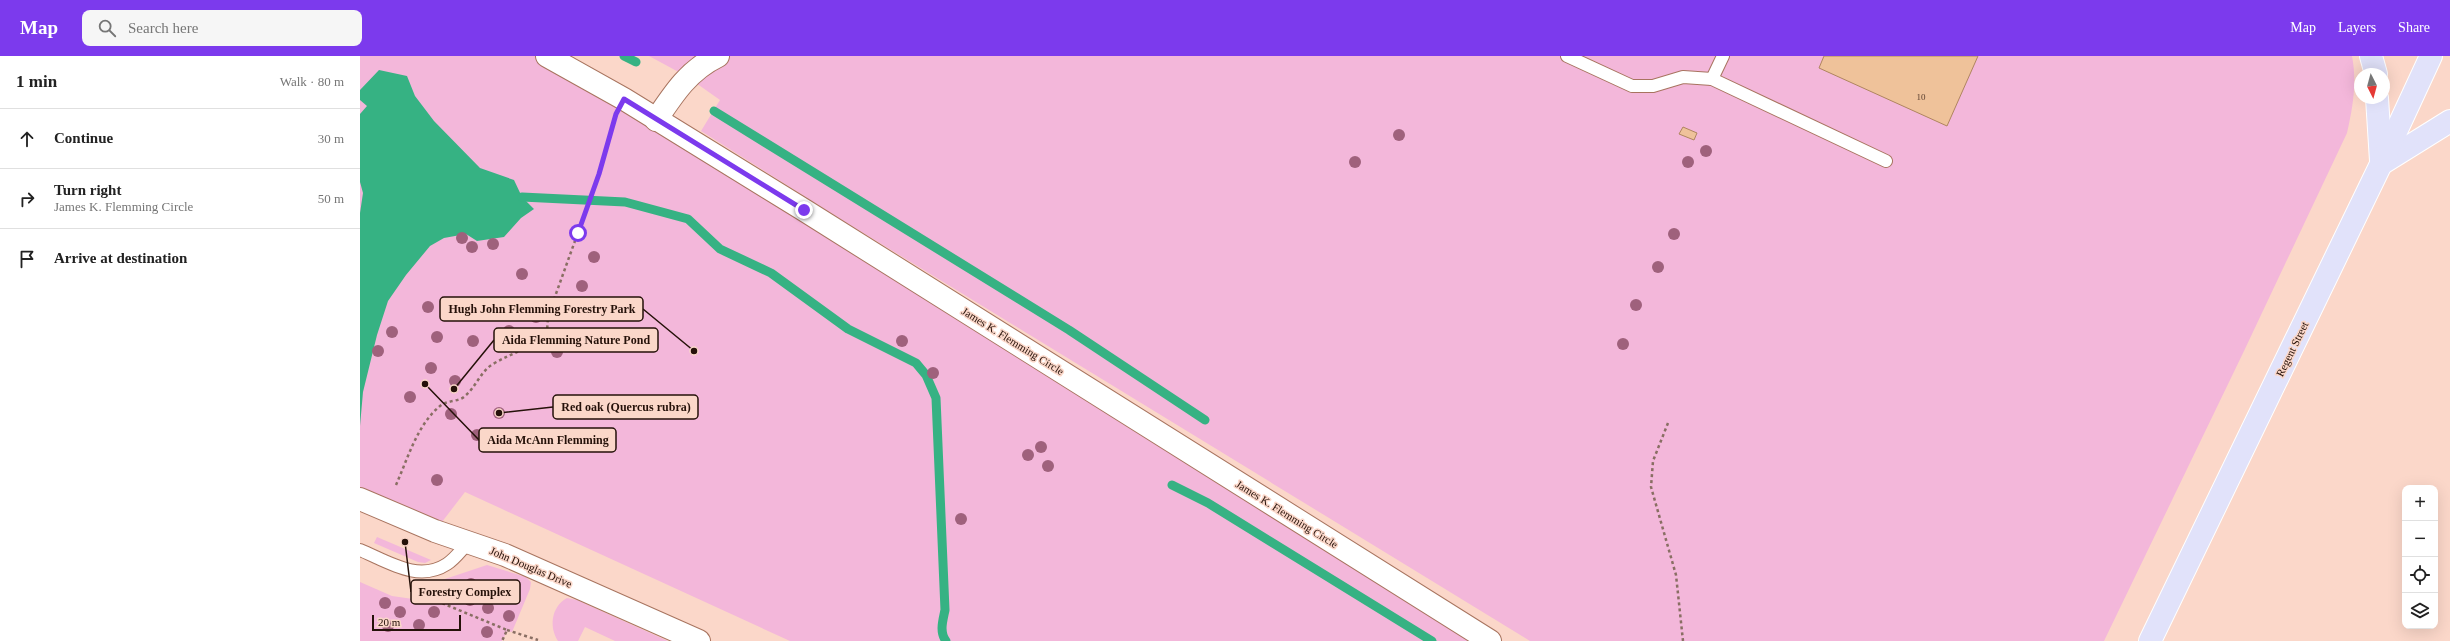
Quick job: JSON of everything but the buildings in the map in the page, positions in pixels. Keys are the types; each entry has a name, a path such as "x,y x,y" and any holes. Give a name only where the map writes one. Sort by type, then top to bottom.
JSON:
{"main road":[{"path":"2372,56 2375,68"},
{"name":"Regent Street","path":"2150,641 2381,164 2431,56"},
{"path":"2377,104 2381,164 2450,121"}],"street":[{"name":"James K. Flemming Circle","path":"547,56 624,99 804,210 1483,638"},
{"path":"656,120 680,84 706,59"},
{"name":"John Douglas Drive","path":"360,498 435,531 505,555 700,641"}],"lane":[{"path":"1567,56 1632,86 1653,86 1683,77 1712,79 1886,161"},
{"path":"1712,79 1724,56"},
{"path":"360,550 414,572 430,572 447,564 469,542"}],"path":[{"path":"395,487 425,422 441,405 465,397 482,373 492,364 518,354 538,342 547,332 548,316 599,174 616,114 624,99"},
{"path":"1668,423 1653,461 1651,487 1676,575 1682,641"},
{"path":"416,592 507,630 538,640"},
{"path":"502,641 507,630"}],"shaded area":[{"path":"360,56 547,56 1482,641 790,641 465,492 435,531 360,499"},
{"path":"649,56 2352,56 2354,85 2353,104 2347,133 2104,641 1530,641 847,223 701,131 720,100 686,76"},
{"path":"379,70 407,76 415,96 434,121 480,168 514,180 522,197 534,209 521,218 504,237 477,241 466,234 444,238 430,246 406,275 388,301 377,335 363,392 360,426 360,213 363,193 360,182 360,114 367,106 360,100 360,90"},
{"path":"377,537 431,560 425,563 418,562 374,543"},
{"path":"487,565 526,577 531,582 530,589 512,632 507,631 502,641 360,641 360,582 392,596 413,599 418,589 414,585 427,585"},
{"path":"567,598 577,600 668,641 615,641 585,627 578,641 558,641 553,630 553,618 558,607"}],"waterway":[{"path":"624,56 636,62"},
{"path":"714,111 1069,330 1205,420"},
{"path":"522,197 625,202 688,219 720,249 771,273 848,329 916,363 926,375 936,398 945,610 942,630 946,641"},
{"path":"1172,485 1208,503 1432,641"}],"place":[{"name":"Hugh John Flemming Forestry Park","path":"694,351"},
{"name":"Aida McAnn Flemming","path":"425,384"},
{"name":"Aida Flemming Nature Pond","path":"454,389"},
{"name":"Red oak (Quercus rubra)","path":"499,413"},
{"name":"Forestry Complex","path":"405,542"}],"route":[{"path":"578,233 599,174 616,114 624,99 804,210"}]}
